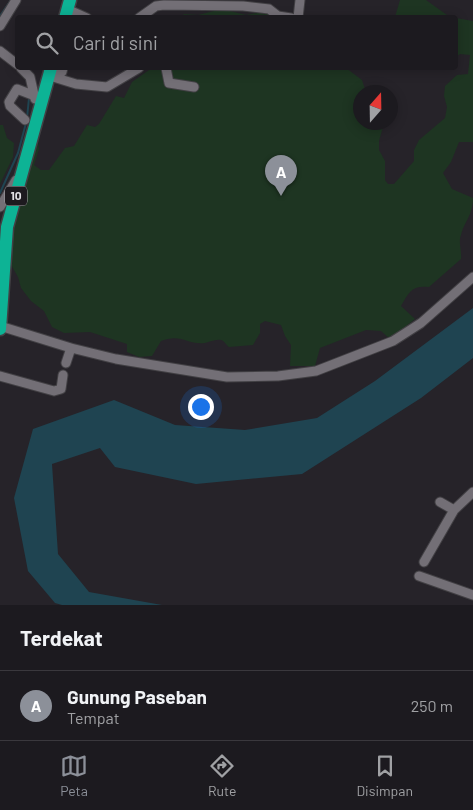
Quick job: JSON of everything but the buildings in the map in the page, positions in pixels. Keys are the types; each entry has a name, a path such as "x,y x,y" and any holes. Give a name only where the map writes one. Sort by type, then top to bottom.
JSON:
{"highway":[{"name":"10","path":"0,328 5,236 39,111 53,70"}],"street":[{"path":"298,15 300,0"},
{"path":"143,15 156,6 164,5 243,6 269,9 277,15"},
{"path":"0,26 7,6"},
{"path":"68,9 81,15"},
{"path":"0,51 15,63"},
{"path":"23,70 30,77 31,94 39,111"},
{"path":"55,70 76,84 106,88 136,70"},
{"path":"166,70 169,83 194,87"},
{"path":"25,120 9,104 16,90 31,94"},
{"path":"0,207 22,171"},
{"path":"0,328 107,357 226,377 278,376 316,371 393,341 421,323 473,277"},
{"path":"66,363 71,348"},
{"path":"0,376 54,391 61,389 63,376"},
{"path":"424,562 454,510 473,492"},
{"path":"440,502 454,510"},
{"path":"419,576 473,595"}],"green space":[{"path":"400,0 426,0 447,15 396,15"},
{"path":"222,9 246,15 198,15"},
{"path":"266,11 271,15 246,15"},
{"path":"458,18 473,21 473,142 459,142 451,162 443,173 452,189 473,198 472,209 460,238 461,259 429,287 415,288 409,293 401,306 415,319 390,339 381,331 366,330 320,348 315,366 290,366 291,345 281,325 265,321 260,324 260,333 253,345 229,347 221,340 199,343 174,338 161,341 152,356 139,357 127,352 127,344 90,332 64,333 52,327 44,311 31,301 21,288 18,277 6,256 3,240 34,142 38,143 39,149 34,165 41,170 49,170 65,148 74,146 87,125 95,127 99,124 116,96 124,98 132,82 149,70 349,70 362,80 364,85 353,85 353,130 382,130 379,150 385,161 385,180 388,184 394,184 414,161 414,150 419,140 445,118 447,107 444,96 445,86 457,75 468,74 470,55 458,56"},
{"path":"0,125 3,125 7,138 14,143 13,157 0,184"}],"water":[{"path":"473,308 473,358 421,398 302,474 196,484 115,467 100,448 52,464 58,554 89,592 162,605 62,605 55,603 28,571 14,498 33,429 114,400 175,425 245,430 317,418 375,381"}],"waterway":[{"path":"0,16 11,0"},
{"path":"27,118 29,98"},
{"path":"0,193 18,153 26,123"}],"place":[{"name":"Gunung Paseban","path":"281,196"}]}
